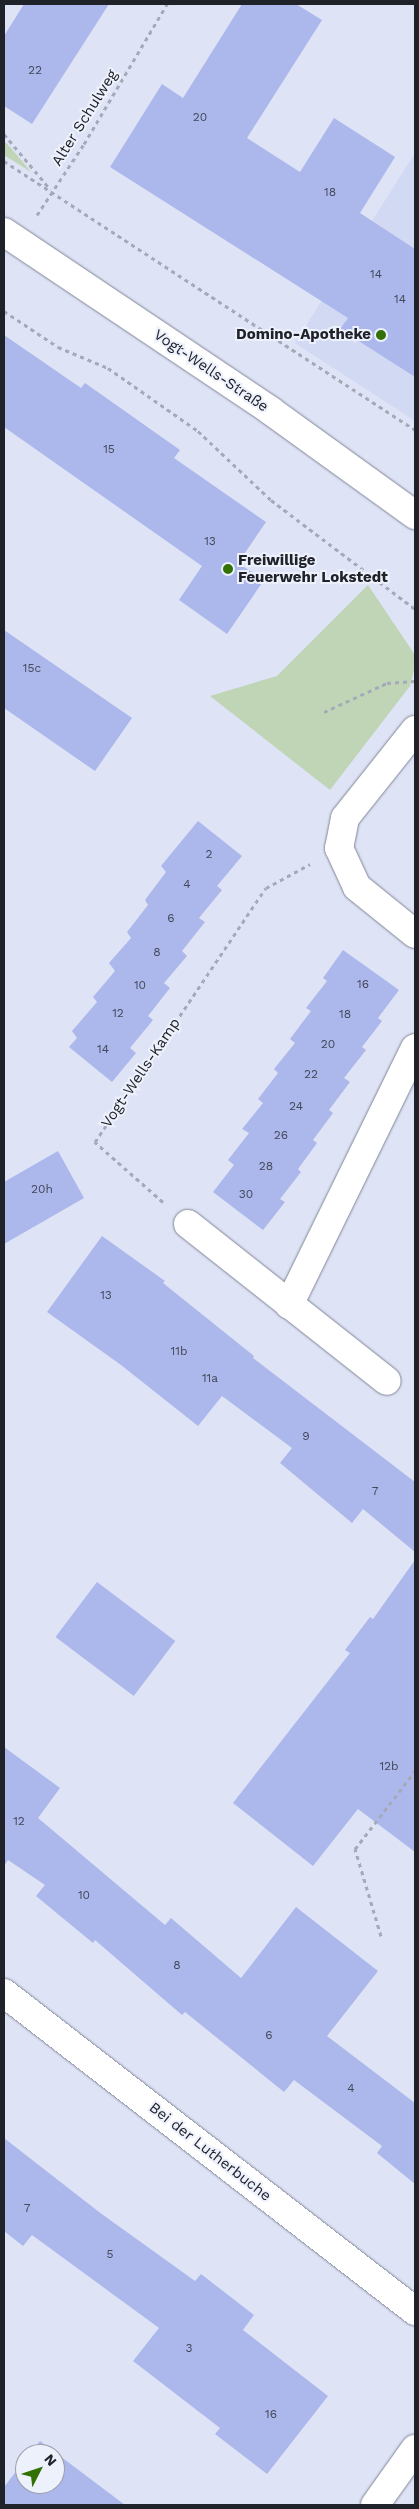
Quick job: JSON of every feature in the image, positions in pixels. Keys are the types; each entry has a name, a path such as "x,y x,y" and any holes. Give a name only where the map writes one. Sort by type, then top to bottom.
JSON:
{"street":[{"name":"Vogt-Wells-Straße","path":"12,237 271,411 415,515"},
{"path":"415,730 345,818 339,848 357,887 415,934"},
{"path":"289,1305 415,1048"},
{"path":"188,1224 386,1381"},
{"name":"Bei der Lutherbuche","path":"4,1993 415,2311"},
{"path":"375,2505 415,2449"}],"path":[{"name":"Alter Schulweg","path":"12,237 52,192 84,144 167,4"},
{"path":"4,134 52,192"},
{"path":"4,162 415,430"},
{"path":"4,311 58,347 108,368 198,431 271,500 415,609"},
{"path":"324,712 387,683 415,681"},
{"name":"Vogt-Wells-Kamp","path":"188,1224 95,1142 266,888 339,848"},
{"path":"381,1936 355,1849 415,1771"}],"shaded area":[{"path":"415,153 415,421 295,343"}],"green space":[{"path":"4,141 11,148 31,172 4,155"},
{"path":"368,585 415,655 415,666 410,686 330,790 210,696 277,676"}],"building":[{"path":"24,4 109,4 32,124 4,106 4,36"},
{"path":"242,4 296,4 322,20 247,138 300,172 334,118 395,157 360,213 415,249 415,377 340,329 348,318 110,167 162,84 183,98"},
{"path":"4,335 81,388 85,383 180,450 174,458 266,522 238,563 264,580 227,634 179,600 202,566 4,427"},
{"path":"4,630 132,718 95,771 4,708"},
{"path":"198,821 242,856 217,886 222,890 199,918 205,922 182,951 187,956 164,983 170,988 148,1016 153,1020 130,1048 136,1053 112,1082 69,1047 77,1038 72,1031 97,1002 93,997 115,971 109,963 131,938 127,932 148,905 145,900 166,872 161,866"},
{"path":"343,950 399,990 378,1018 382,1021 362,1047 366,1050 344,1078 350,1082 329,1110 333,1113 313,1140 317,1143 298,1169 301,1172 280,1199 285,1202 263,1230 213,1192 234,1165 228,1160 249,1133 242,1129 263,1103 258,1099 278,1073 274,1069 295,1043 290,1039 311,1011 306,1008 327,981 323,978"},
{"path":"58,1151 84,1198 4,1244 4,1182"},
{"path":"102,1236 165,1281 163,1283 254,1356 253,1358 415,1482 415,1552 363,1509 352,1523 280,1463 292,1448 222,1396 198,1426 121,1365 47,1312"},
{"path":"415,1560 415,1852 358,1809 313,1866 233,1803 350,1653 345,1650 370,1617 373,1619"},
{"path":"97,1582 175,1641 134,1696 55,1637"},
{"path":"4,1747 60,1788 38,1818 165,1925 171,1918 241,1978 296,1907 378,1971 327,2036 415,2103 415,2184 377,2153 382,2146 294,2080 284,2092 185,2012 182,2015 95,1940 93,1943 36,1896 45,1885 8,1860 4,1866"},
{"path":"4,2138 99,2212 195,2281 201,2274 254,2315 243,2330 328,2396 267,2474 215,2434 220,2428 133,2361 159,2328 32,2235 23,2246 4,2231"},
{"path":"65,2460 125,2505 4,2505 4,2487 15,2473 15,2494 65,2494"}],"place":[{"name":"Domino-Apotheke","path":"381,335"},
{"name":"Freiwillige Feuerwehr Lokstedt","path":"228,569"}]}
